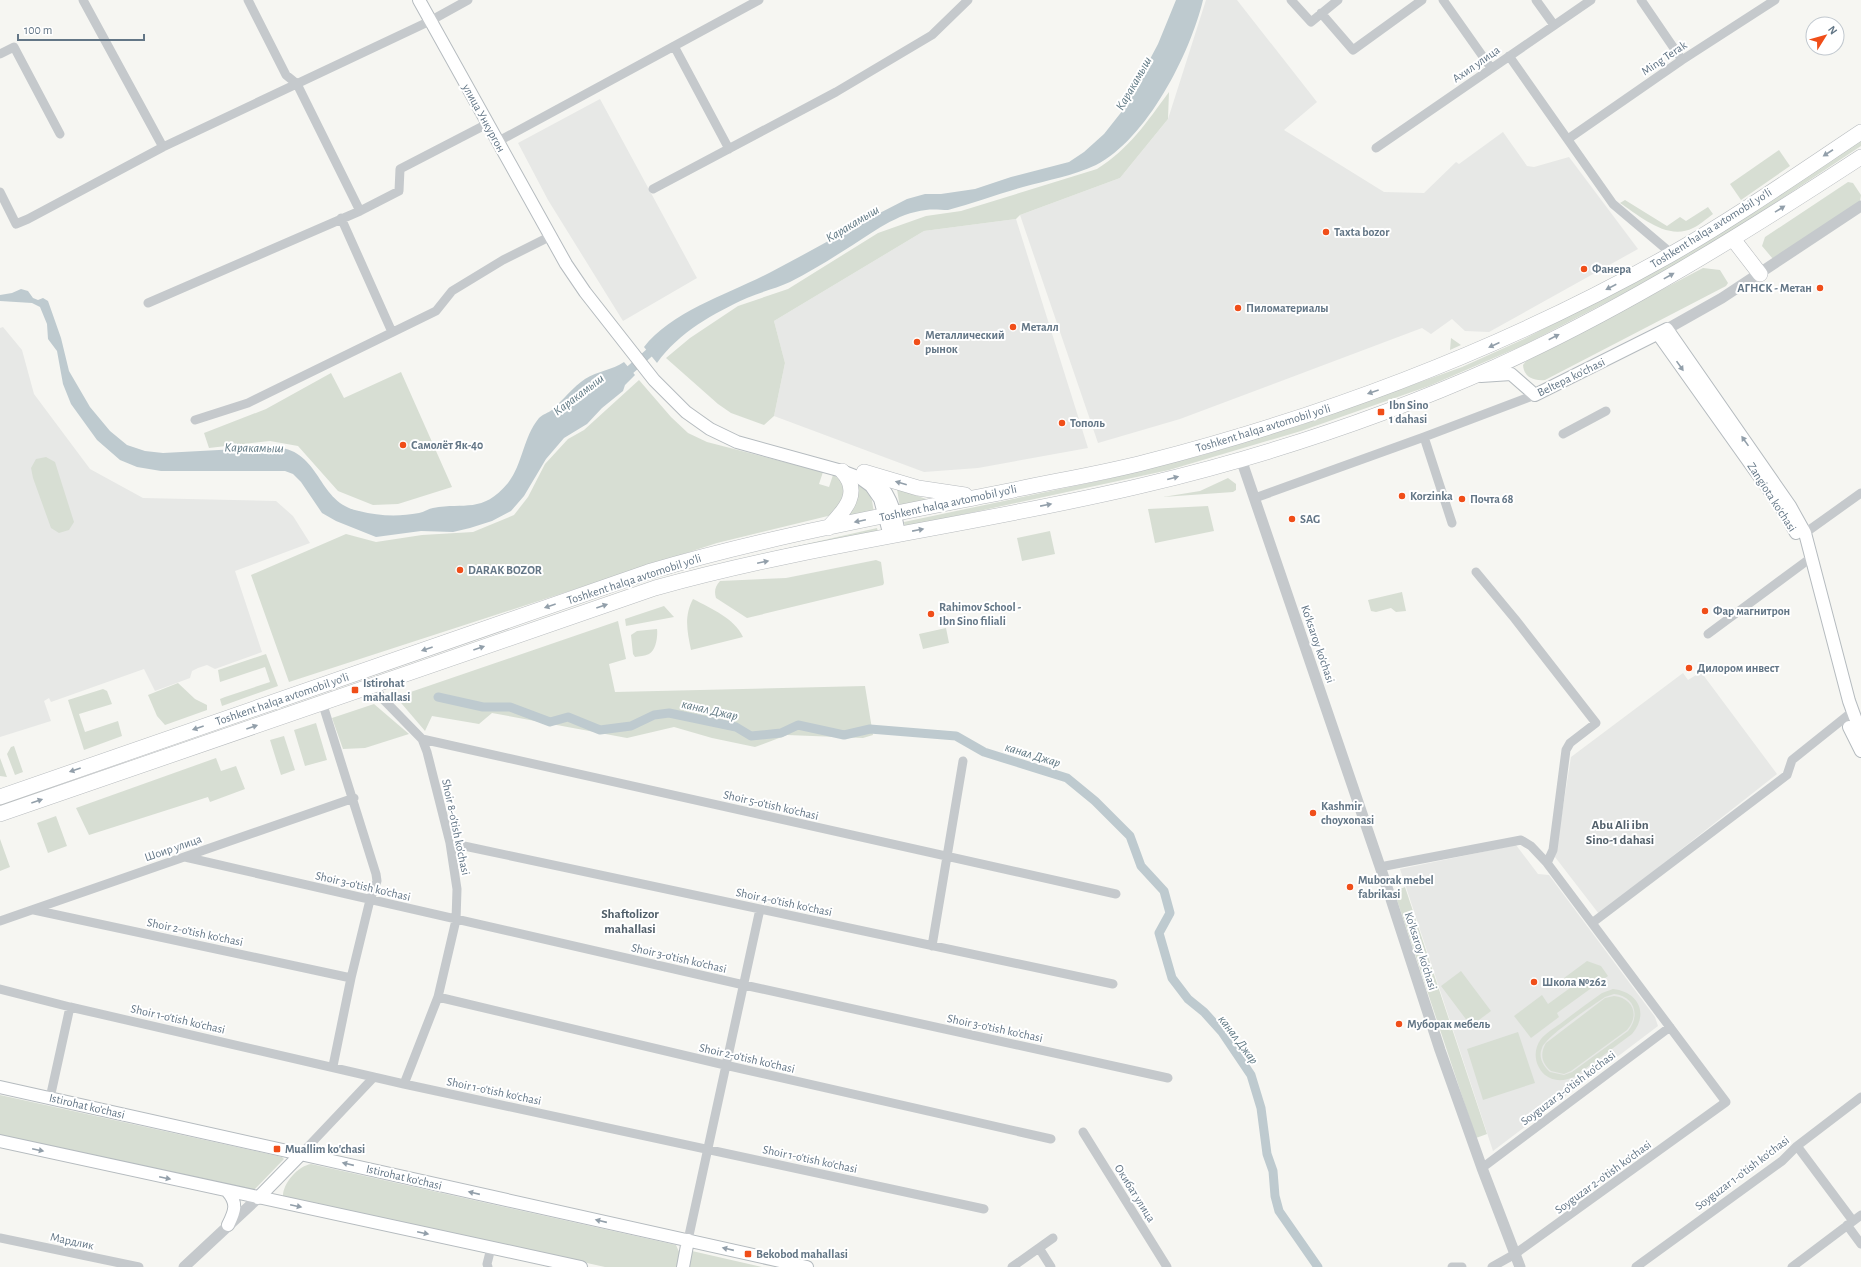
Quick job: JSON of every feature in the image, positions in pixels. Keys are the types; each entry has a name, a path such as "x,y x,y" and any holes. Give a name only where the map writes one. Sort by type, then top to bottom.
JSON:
{"highway":[{"name":"Toshkent halqa avtomobil yo'li","path":"0,797 648,572 720,551 1108,471 1173,455 1273,425 1383,389 1500,342 1593,296 1672,254 1726,221 1861,132"},
{"name":"Toshkent halqa avtomobil yo'li","path":"0,814 655,588 725,570 1113,492 1241,459 1374,414 1473,376 1520,355 1601,313 1733,239 1861,158"},
{"path":"1733,239 1760,274"},
{"path":"828,528 841,514 850,500 850,484 848,477 842,471"},
{"path":"864,472 918,488 948,494 980,497"},
{"path":"720,551 725,570"},
{"path":"147,745 153,762"}],"main road":[{"name":"улица Ункургон","path":"418,0 551,236 621,334 656,378"},
{"name":"Beltepa ko'chasi","path":"1536,395 1662,332"},
{"name":"Zangiota ko'chasi","path":"1662,332 1790,506 1805,533 1809,559 1849,715 1861,751"},
{"name":"Zangiota ko'chasi","path":"1662,332 1781,507 1797,534 1809,559"},
{"path":"1511,374 1520,355"},
{"path":"1473,376 1511,374 1536,395"},
{"path":"656,378 686,412 723,436 752,447 842,471 860,478 871,486 891,515"},
{"path":"656,378 687,407 724,430 751,441 864,472 884,488 892,502 891,515 895,535"},
{"name":"Zangiota ko'chasi","path":"1849,715 1861,734"},
{"name":"Istirohat ko'chasi","path":"0,1087 807,1267"},
{"path":"0,1141 581,1267"},
{"path":"258,1198 301,1154"},
{"path":"227,1191 235,1204 234,1212 228,1225"},
{"path":"684,1267 688,1240"}],"street":[{"path":"83,0 163,147"},
{"path":"248,0 286,75 297,84 360,210"},
{"path":"0,192 16,224 163,147 430,21 468,0"},
{"path":"497,142 759,0"},
{"path":"653,189 836,92 932,35 968,0"},
{"path":"1291,0 1310,22 1338,0"},
{"path":"1322,13 1353,50 1422,0"},
{"path":"1443,0 1491,68"},
{"path":"1536,0 1554,25"},
{"name":"Ахил улица","path":"1376,148 1591,0"},
{"path":"1641,0 1682,60"},
{"name":"Ming Terak","path":"1568,139 1682,60 1775,0"},
{"path":"674,46 730,149"},
{"path":"0,54 14,47 60,134"},
{"path":"1508,56 1613,204 1672,254"},
{"path":"148,303 360,210 399,191 400,169 488,124"},
{"name":"Beltepa ko'chasi","path":"1662,332 1722,298 1760,274 1861,206"},
{"path":"342,218 392,332"},
{"path":"195,420 248,403 436,311 452,291 503,260 551,236"},
{"name":"Beltepa ko'chasi","path":"1255,498 1536,395"},
{"path":"1563,434 1606,411"},
{"path":"1424,437 1452,523"},
{"name":"Ko'ksaroy ko'chasi","path":"1241,459 1380,867 1440,1050 1482,1168 1520,1267"},
{"path":"1805,533 1861,493"},
{"path":"1708,634 1809,559"},
{"path":"1476,572 1520,625 1596,723 1570,743 1566,750 1553,850 1547,863"},
{"name":"Shoir 8-o'tish ko'chasi","path":"375,684 381,697 422,739 427,752 450,843 457,888 456,920 438,997 404,1084"},
{"path":"322,702 354,798 376,874 375,889 370,900 351,978 333,1066"},
{"path":"1592,923 1787,775 1792,760 1849,715"},
{"name":"Shoir 5-o'tish ko'chasi","path":"422,739 1116,894"},
{"path":"932,946 963,761"},
{"name":"Шоир улица","path":"0,920 33,910 354,798"},
{"path":"1380,867 1521,840 1531,846 1547,863 1670,1027"},
{"name":"Shoir 4-o'tish ko'chasi","path":"450,843 1112,984"},
{"name":"Shoir 3-o'tish ko'chasi","path":"185,857 744,985 1168,1078"},
{"path":"688,1240 706,1149 760,909"},
{"name":"Shoir 2-o'tish ko'chasi","path":"33,910 351,978"},
{"name":"Shoir 1-o'tish ko'chasi","path":"0,989 70,1007 333,1066 404,1084 984,1209"},
{"name":"Shoir 2-o'tish ko'chasi","path":"438,997 725,1065 1051,1139"},
{"path":"50,1098 70,1007"},
{"name":"Soyguzar 3-o'tish ko'chasi","path":"1482,1168 1670,1027"},
{"name":"Soyguzar 2-o'tish ko'chasi","path":"1492,1267 1515,1254 1726,1102 1670,1027"},
{"path":"301,1154 374,1077"},
{"name":"Soyguzar 1-o'tish ko'chasi","path":"1636,1267 1782,1161 1797,1146 1861,1097"},
{"name":"Окибат улица","path":"1083,1132 1167,1267"},
{"path":"1797,1146 1850,1223 1861,1244"},
{"path":"184,1267 258,1198"},
{"path":"1792,1267 1861,1215"},
{"name":"Мардлик","path":"0,1238 139,1267"},
{"path":"1012,1267 1053,1238"},
{"path":"488,1267 487,1264 491,1248"},
{"path":"1039,1248 1051,1267"},
{"path":"1452,1267 1462,1267"}],"shaded area":[{"name":"Taxta bozor","path":"1206,0 1237,0 1317,102 1284,130 1384,192 1424,193 1456,162 1459,164 1503,132 1527,166 1534,167 1569,157 1638,249 1489,332 1465,331 1452,319 1431,334 1422,328 1180,419 1098,443 1020,215 1120,178 1168,119"},
{"path":"1169,92 1168,119 1120,178 1020,215 1016,219 924,231 774,321 785,363 774,416 764,425 731,413 718,404 666,358 690,338 738,306 788,289 878,233 926,216 961,211 1097,169 1109,161 1128,144"},
{"path":"600,99 697,278 623,321 548,200 518,143"},
{"path":"1861,140 1861,146 1736,229 1646,282 1524,345 1429,386 1301,431 1169,470 905,527 904,522 1103,480 1203,455 1301,425 1462,367 1524,339 1645,276"},
{"path":"1779,150 1790,166 1741,200 1730,184"},
{"path":"1848,182 1853,183 1861,195 1860,202 1773,259 1762,246 1765,237"},
{"path":"1625,200 1667,226 1680,217 1686,221 1708,207 1713,214 1701,224 1693,228 1683,231 1673,231 1664,229 1645,220 1620,203"},
{"name":"Металлический рынок","path":"1016,219 1088,448 978,468 924,472 774,416 785,363 774,321 924,231"},
{"path":"1703,268 1720,270 1728,283 1726,286 1545,380 1530,378 1525,373 1523,365 1526,361"},
{"path":"3,327 22,350 34,394 90,469 143,498 276,501 293,516 310,543 235,571 262,652 215,669 207,665 198,668 192,671 190,678 155,691 144,669 51,702 49,698 44,701 51,721 0,737 0,328"},
{"path":"1451,338 1461,345 1450,350"},
{"path":"401,372 452,487 398,504 373,505 338,491 298,446 270,441 209,448 204,433 266,409 331,373 344,398"},
{"path":"639,380 671,417 688,433 707,442 823,472 819,484 829,487 833,475 843,484 844,489 844,494 839,505 832,515 717,543 289,682 251,575 346,534 376,542 422,535 473,532 514,515 528,497 545,464 568,439 584,430"},
{"path":"46,457 55,462 74,522 69,530 59,533 51,528 33,478 31,468 36,459"},
{"path":"1228,478 1236,484 1236,490 1233,492 1163,497 1200,491"},
{"path":"856,481 868,490 874,513 846,517"},
{"path":"897,489 932,501 900,508"},
{"path":"1208,506 1214,531 1155,543 1148,509"},
{"path":"877,528 878,532 740,559"},
{"path":"1050,531 1055,554 1022,561 1017,538"},
{"path":"876,560 881,562 883,585 747,618 715,596 716,587 720,581 786,578"},
{"path":"1402,592 1406,611 1396,612 1391,608 1376,612 1371,611 1368,600"},
{"path":"693,599 715,610 728,619 739,630 743,637 691,650 687,618"},
{"path":"664,606 674,617 626,626 625,619"},
{"path":"618,621 626,659 609,664 615,692 865,686 873,735 863,738 787,735 755,747 712,738 674,727 627,738 492,713 479,724 432,716 425,731 396,697"},
{"path":"946,628 949,643 923,649 919,634"},
{"path":"657,629 656,643 653,650 649,654 635,657 633,654 631,635 637,631"},
{"path":"266,654 278,686 222,706 220,699 270,682 265,667 220,682 218,670"},
{"path":"1701,672 1777,774 1599,914 1555,857 1571,757 1683,673 1688,680"},
{"path":"178,683 195,699 207,705 207,710 165,725 157,716 148,695"},
{"path":"103,689 107,691 112,704 79,714 85,732 118,721 122,736 84,750 68,700"},
{"path":"374,704 409,734 365,748 343,749 332,718"},
{"path":"316,723 327,760 305,766 294,730"},
{"path":"284,736 295,770 281,775 270,740"},
{"path":"14,746 23,772 15,775 7,754 11,747"},
{"path":"0,758 7,777 0,776"},
{"path":"216,758 221,771 236,766 245,789 210,802 208,797 89,835 76,808"},
{"path":"109,765 0,808 0,802"},
{"path":"56,816 67,846 48,853 37,823"},
{"path":"0,839 10,867 0,871"},
{"name":"Школа №262","path":"1516,845 1538,874 1549,875 1655,1017 1658,1026 1493,1151 1400,869"},
{"path":"1405,887 1487,1134 1476,1138 1394,891"},
{"path":"1587,961 1601,966 1608,976 1557,1013 1559,1017 1531,1038 1514,1016 1542,995 1548,1004 1570,988 1564,978"},
{"path":"1461,971 1491,1011 1471,1026 1441,986"},
{"path":"1613,989 1629,994 1635,999 1639,1005 1640,1019 1632,1034 1574,1077 1559,1080 1552,1079 1545,1075 1539,1067 1536,1058 1536,1048 1541,1039 1602,993","holes":["1614,994 1631,1002 1635,1013 1632,1025 1628,1031 1572,1072 1564,1075 1547,1070 1541,1058 1541,1051 1545,1043 1570,1021 1605,997"]},
{"path":"1614,996 1621,997 1626,1000 1630,1004 1634,1013 1631,1024 1627,1030 1571,1071 1564,1074 1551,1071 1545,1065 1542,1058 1546,1043 1605,998"},
{"path":"1518,1032 1535,1083 1483,1100 1467,1049"},
{"path":"0,1095 282,1157 284,1159 255,1189 245,1190 0,1136"},
{"path":"311,1164 676,1245 680,1254 678,1267 605,1267 283,1196 288,1181 292,1176 301,1168"},
{"path":"692,1251 762,1267 689,1267"}],"water":[{"path":"1176,0 1203,0 1197,22 1188,45 1164,93 1149,116 1115,153 1096,165 1069,175 1023,187 948,210 926,210 895,219 797,278 747,298 698,324 676,342 657,363 644,347 656,334 686,313 771,272 907,199 925,194 941,194 975,189 1011,177 1069,162 1084,152 1104,134 1123,110 1158,44"},
{"path":"21,289 28,291 33,298 38,300 43,298 48,301 61,338 69,371 90,407 110,431 127,445 145,451 163,453 277,447 292,451 303,458 312,467 326,489 345,506 374,514 396,515 421,513 433,508 473,505 490,499 499,493 513,476 534,425 542,415 552,410 576,386 590,376 624,362 635,375 625,385 623,391 602,408 587,424 564,438 546,459 524,496 511,511 492,521 453,532 421,531 376,537 336,521 322,513 301,482 293,474 285,471 161,471 137,467 120,460 97,440 71,404 63,384 57,351 48,339 47,324 40,307 32,303 0,301 0,295 12,293"}],"waterway":[{"name":"Каракамыш","path":"621,378 658,345"},
{"name":"канал Джар","path":"438,697 483,707 510,707 550,722 568,717 600,730 631,726 654,715 669,713 736,727 751,736 781,733 798,725 844,735 870,729 956,736 984,752 1067,778 1095,801 1130,836 1141,866 1164,891 1170,913 1159,933 1172,978 1188,999 1204,1012 1222,1032 1251,1075 1261,1108 1267,1154 1273,1171 1275,1196 1279,1211 1318,1267"}],"place":[{"name":"Taxta bozor","path":"1326,232"},
{"name":"Фанера","path":"1584,269"},
{"name":"АГНСК - Метан","path":"1820,288"},
{"name":"Пиломатериалы","path":"1238,308"},
{"name":"Металл","path":"1013,327"},
{"name":"Металлический рынок","path":"917,342"},
{"name":"Ibn Sino 1 dahasi","path":"1381,412"},
{"name":"Тополь","path":"1062,423"},
{"name":"Самолёт Як-40","path":"403,445"},
{"name":"Korzinka","path":"1402,496"},
{"name":"Почта 68","path":"1462,499"},
{"name":"SAG","path":"1292,519"},
{"name":"DARAK BOZOR","path":"460,570"},
{"name":"Фар магнитрон","path":"1705,611"},
{"name":"Rahimov School - Ibn Sino filiali","path":"931,614"},
{"name":"Дилором инвест","path":"1689,668"},
{"name":"Istirohat mahallasi","path":"355,690"},
{"name":"Kashmir choyxonasi","path":"1313,813"},
{"name":"Muborak mebel fabrikasi","path":"1350,887"},
{"name":"Школа №262","path":"1534,982"},
{"name":"Муборак мебель","path":"1399,1024"},
{"name":"Muallim ko'chasi","path":"277,1149"},
{"name":"Bekobod mahallasi","path":"748,1254"}],"district":[{"name":"Abu Ali ibn Sino-1 dahasi","path":"1620,832"},
{"name":"Shaftolizor mahallasi","path":"630,920"}]}
